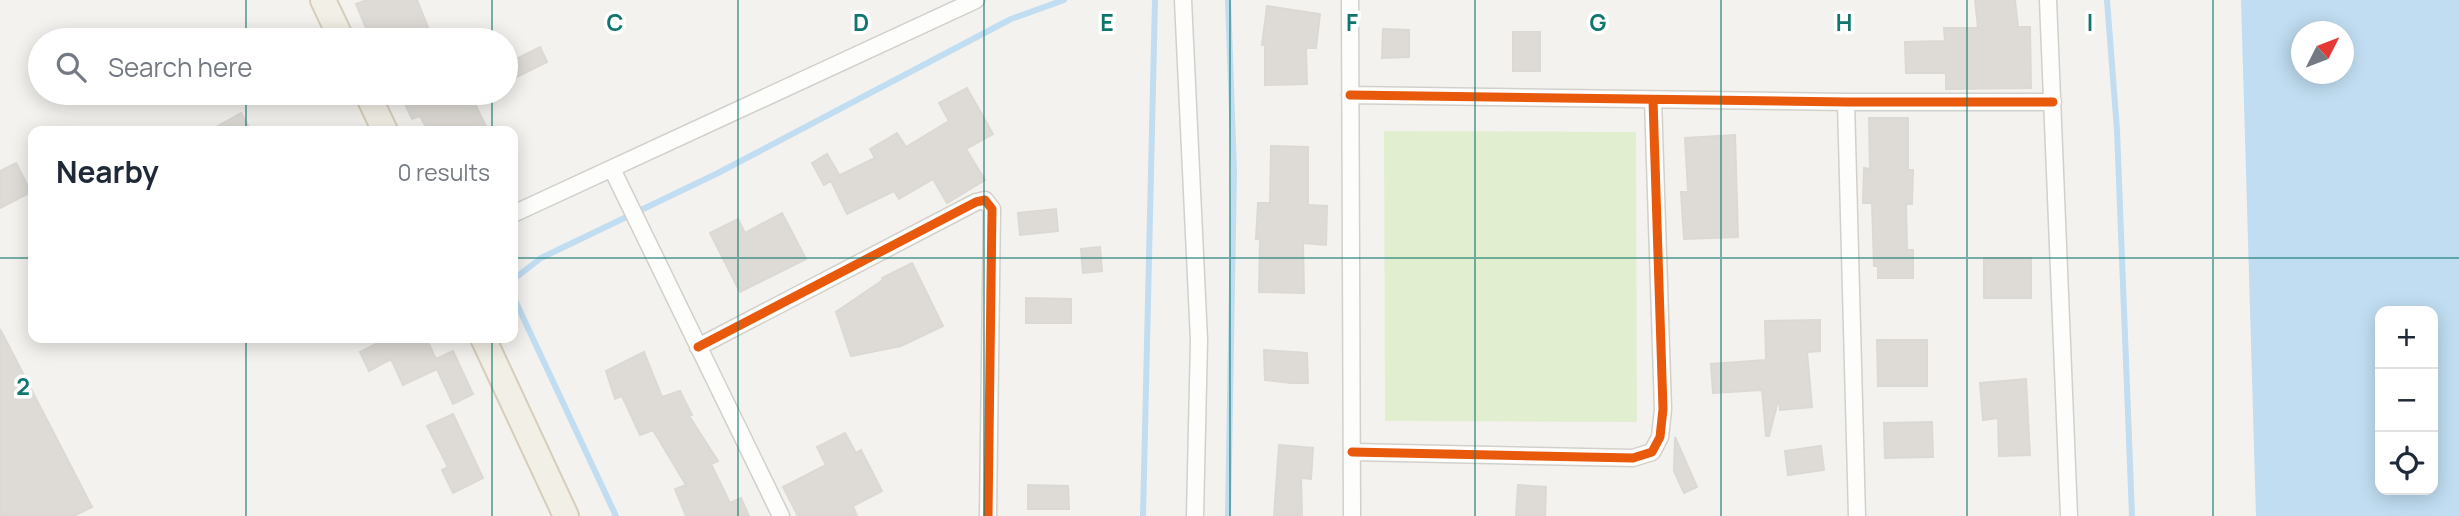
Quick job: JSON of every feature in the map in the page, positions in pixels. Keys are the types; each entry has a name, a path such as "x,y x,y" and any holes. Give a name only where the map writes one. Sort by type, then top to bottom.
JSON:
{"main road":[{"path":"323,0 336,28"},
{"path":"373,105 384,126"},
{"path":"485,343 566,516"}],"street":[{"path":"518,212 976,0"},
{"path":"1183,0 1199,340 1195,516"},
{"path":"1350,0 1352,516"},
{"path":"2048,0 2069,516"},
{"path":"1350,95 2053,102"},
{"path":"1352,452 1633,458 1652,452 1660,437 1663,408 1653,100"},
{"path":"1846,102 1857,516"},
{"path":"612,169 781,516"},
{"path":"698,346 976,202 985,200 992,209 988,516"}],"green space":[{"path":"1384,131 1636,132 1637,422 1385,421"}],"water":[{"path":"2241,0 2459,0 2459,516 2256,516"}],"building":[{"path":"367,0 417,0 428,28 366,28 356,4"},
{"path":"1975,0 2015,0 2018,27 2030,27 2031,88 1946,89 1946,73 1906,73 1905,42 1945,41 1944,28 1978,28"},
{"path":"1267,6 1320,14 1316,48 1306,48 1307,84 1265,85 1265,45 1262,45"},
{"path":"1383,29 1409,30 1409,57 1382,58"},
{"path":"1513,32 1540,32 1540,71 1513,71"},
{"path":"540,47 547,62 518,76 518,58"},
{"path":"967,88 993,134 966,149 985,180 947,203 933,179 899,199 894,191 847,214 831,181 824,185 812,163 827,154 840,175 875,158 870,149 897,133 906,147 949,121 939,103"},
{"path":"406,105 476,105 486,126 425,126 420,116 412,119"},
{"path":"241,113 248,126 218,126"},
{"path":"1869,118 1908,118 1908,170 1913,170 1912,204 1906,204 1907,250 1913,250 1913,278 1878,278 1878,266 1874,266 1872,203 1863,203 1864,168 1870,169"},
{"path":"1735,135 1738,237 1684,239 1681,192 1688,192 1685,138"},
{"path":"1271,146 1308,147 1308,205 1327,206 1326,245 1303,243 1304,293 1259,292 1260,239 1256,239 1258,203 1270,203"},
{"path":"16,163 28,186 28,194 0,208 0,171"},
{"path":"1056,209 1058,231 1020,235 1018,213"},
{"path":"782,213 806,259 740,292 710,233 738,219 745,233"},
{"path":"1100,247 1102,271 1083,273 1081,249"},
{"path":"1984,258 2031,258 2031,298 1984,298"},
{"path":"912,263 943,326 901,346 851,356 836,312 883,280 882,278"},
{"path":"1026,298 1071,299 1071,323 1026,323"},
{"path":"1820,320 1820,351 1807,352 1812,407 1780,410 1779,397 1769,436 1766,436 1762,390 1713,393 1711,364 1766,360 1765,321"},
{"path":"0,329 92,507 74,516 0,516"},
{"path":"1877,340 1927,340 1927,386 1878,386"},
{"path":"378,343 428,343 436,359 453,351 473,394 453,404 437,369 403,385 391,359 369,371 360,352"},
{"path":"1264,350 1307,353 1308,383 1265,380"},
{"path":"644,352 662,397 680,391 692,415 689,416 718,461 711,464 730,503 741,498 749,516 686,516 675,489 686,485 653,430 640,435 622,396 615,399 606,371"},
{"path":"2026,379 2030,455 1999,456 1998,418 1983,420 1980,383"},
{"path":"453,414 483,478 453,493 442,470 448,467 427,426"},
{"path":"1932,422 1933,457 1885,458 1884,423"},
{"path":"845,433 856,453 861,450 882,491 853,506 857,516 798,516 783,487 826,465 817,447"},
{"path":"1675,437 1697,487 1684,493 1674,471"},
{"path":"1279,445 1313,448 1311,479 1301,478 1302,516 1274,516"},
{"path":"1821,446 1824,470 1788,475 1785,451"},
{"path":"1028,485 1068,486 1069,509 1028,509"},
{"path":"1518,485 1546,487 1545,516 1516,516"}],"waterway":[{"path":"518,276 541,258 716,174 1011,19 1064,0"},
{"path":"1143,516 1155,0"},
{"path":"1228,0 1234,171 1228,516"},
{"path":"2107,0 2117,130 2132,516"},
{"path":"518,307 616,516"}],"cycle path":[{"path":"1350,95 2053,102"},
{"path":"1352,452 1633,458 1652,452 1660,437 1663,409 1653,100"},
{"path":"698,347 976,202 985,200 992,209 988,516"}]}
